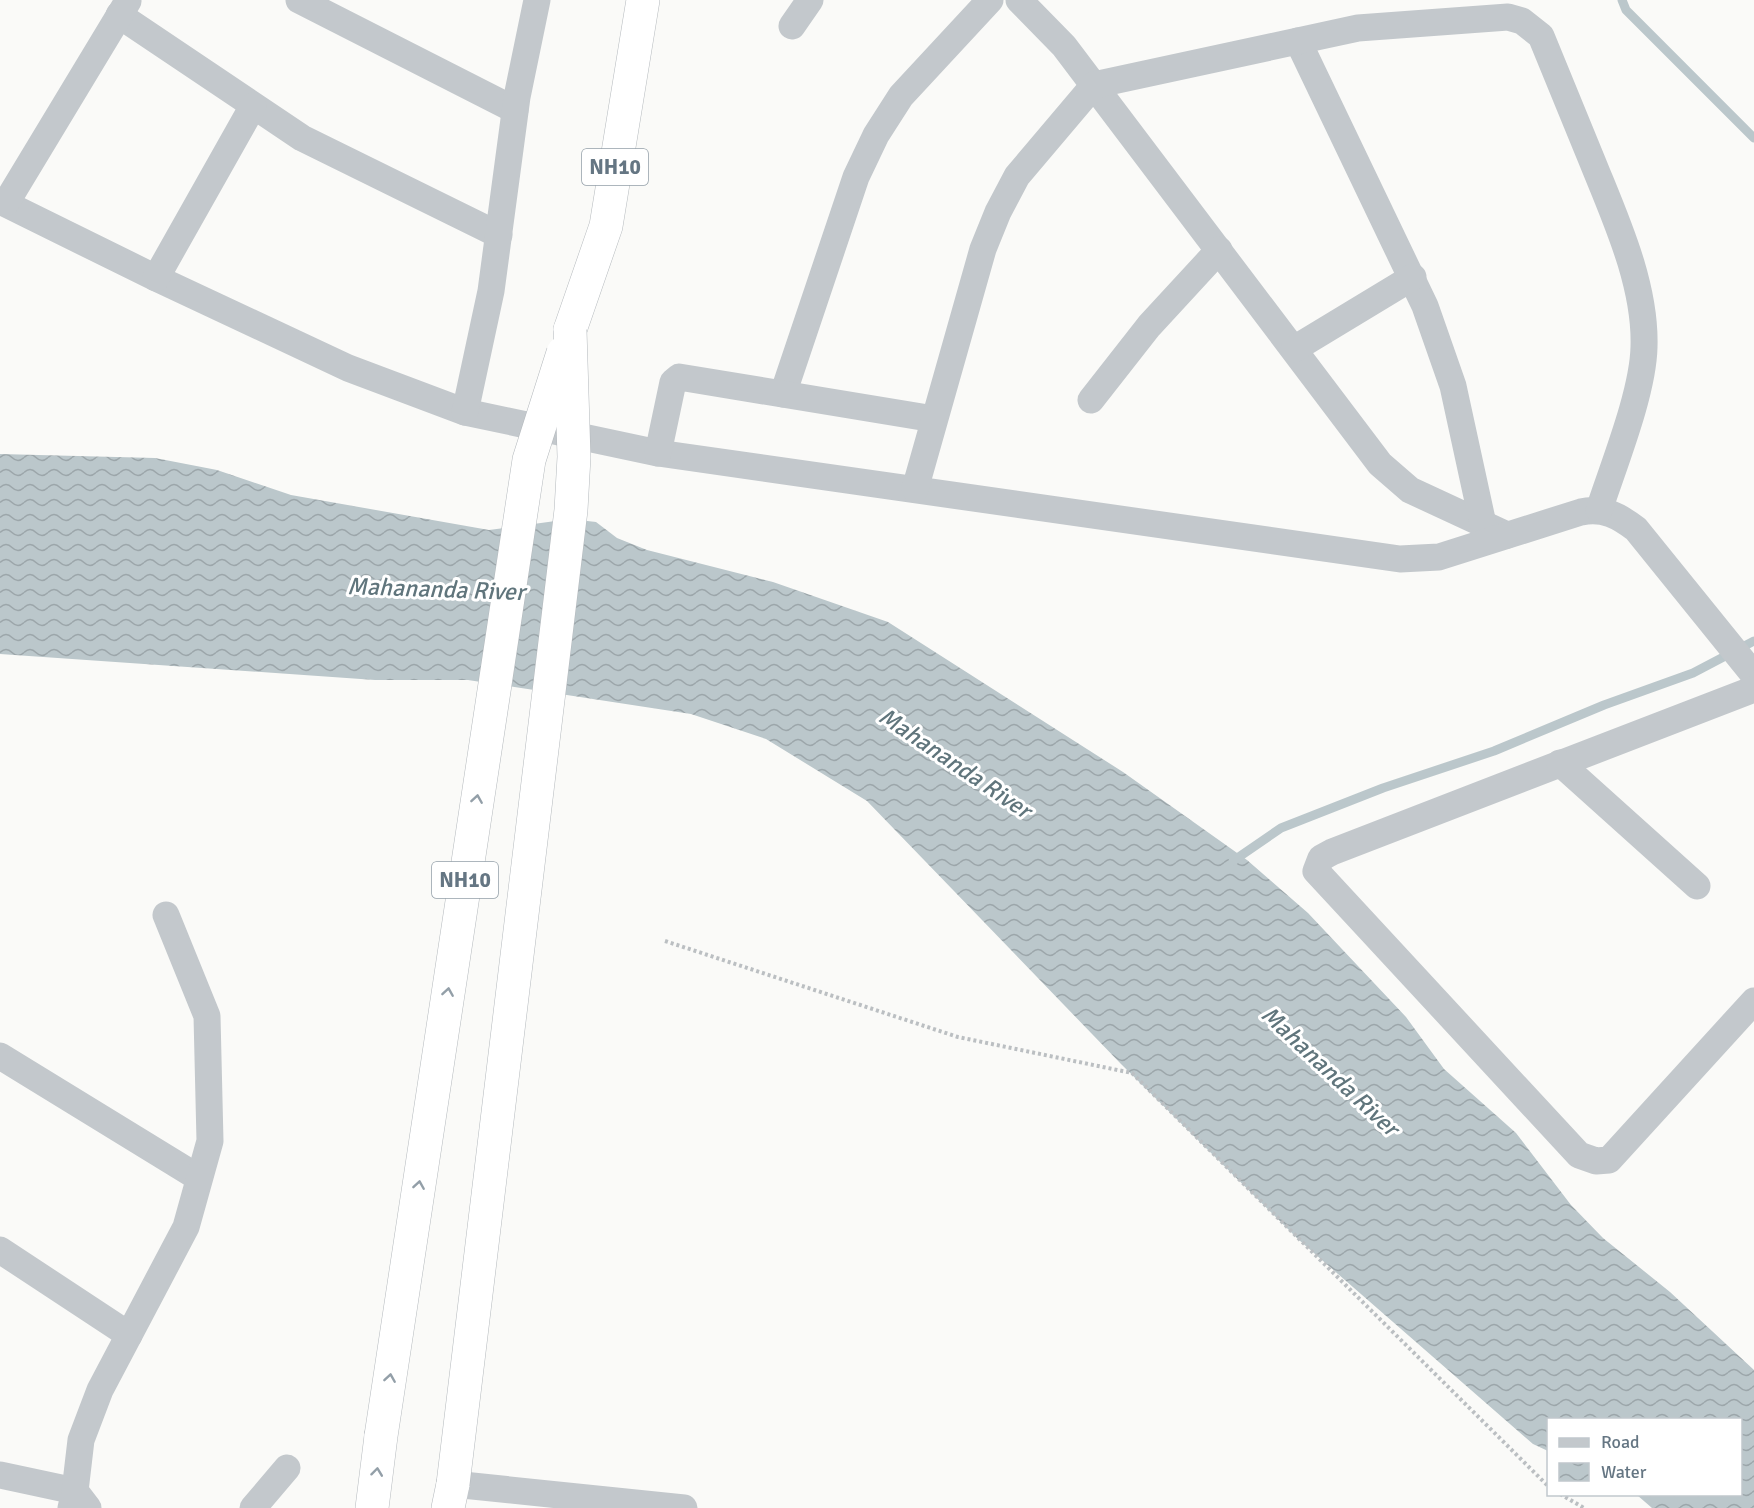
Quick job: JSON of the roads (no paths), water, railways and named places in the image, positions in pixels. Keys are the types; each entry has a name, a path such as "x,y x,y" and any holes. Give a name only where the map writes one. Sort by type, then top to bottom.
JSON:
{"highway":[{"name":"NH10","path":"372,1508 529,460 606,226 643,0"},
{"path":"451,1496 571,510 574,457 570,330"}],"street":[{"path":"299,0 515,110"},
{"path":"465,412 491,291 515,110 537,0"},
{"path":"792,26 810,0"},
{"path":"783,393 856,177 876,135 901,96 990,0"},
{"path":"1034,4 1380,464 1410,490 1495,530"},
{"path":"499,235 302,138 253,106 124,7 3,202 156,278 379,382 465,412 658,453 1400,559 1439,556 1495,530 1599,510 1620,517 1636,529 1754,675"},
{"path":"915,489 983,249 998,212 1017,176 1094,85 1358,28 1508,17 1522,21 1541,36 1612,209 1644,319 1641,377 1599,510"},
{"path":"1298,41 1362,177 1413,277 1453,386 1495,530"},
{"path":"156,278 253,106"},
{"path":"1091,400 1154,320 1219,250"},
{"path":"1294,349 1413,277"},
{"path":"658,453 675,379 684,378 783,393 934,419"},
{"path":"1754,689 1332,852 1318,862 1316,871 1579,1155 1587,1160 1608,1160 1745,1029 1754,1001"},
{"path":"1560,763 1697,886"},
{"path":"0,1475 78,1502 81,1440 100,1390 186,1227 210,1141 207,1016 166,915"},
{"path":"0,1056 199,1178"},
{"path":"0,1251 129,1335"},
{"path":"253,1508 287,1468"},
{"path":"451,1496 684,1508"}],"water":[{"name":"Mahananda River","path":"0,454 155,458 217,470 291,495 489,530 570,519 596,522 617,538 647,550 773,582 888,622 1123,772 1247,860 1308,913 1406,1017 1444,1069 1516,1133 1571,1205 1603,1238 1670,1292 1754,1370 1754,1508 1652,1508 1638,1496 1742,1496 1742,1418 1547,1418 1547,1451 1533,1444 1299,1240 1121,1064 867,801 766,739 691,714 468,680 375,680 0,654"}],"waterway":[{"path":"1622,0 1626,10 1754,138"},
{"path":"1233,861 1281,828 1383,788 1494,751 1604,705 1693,673 1754,641"}]}
